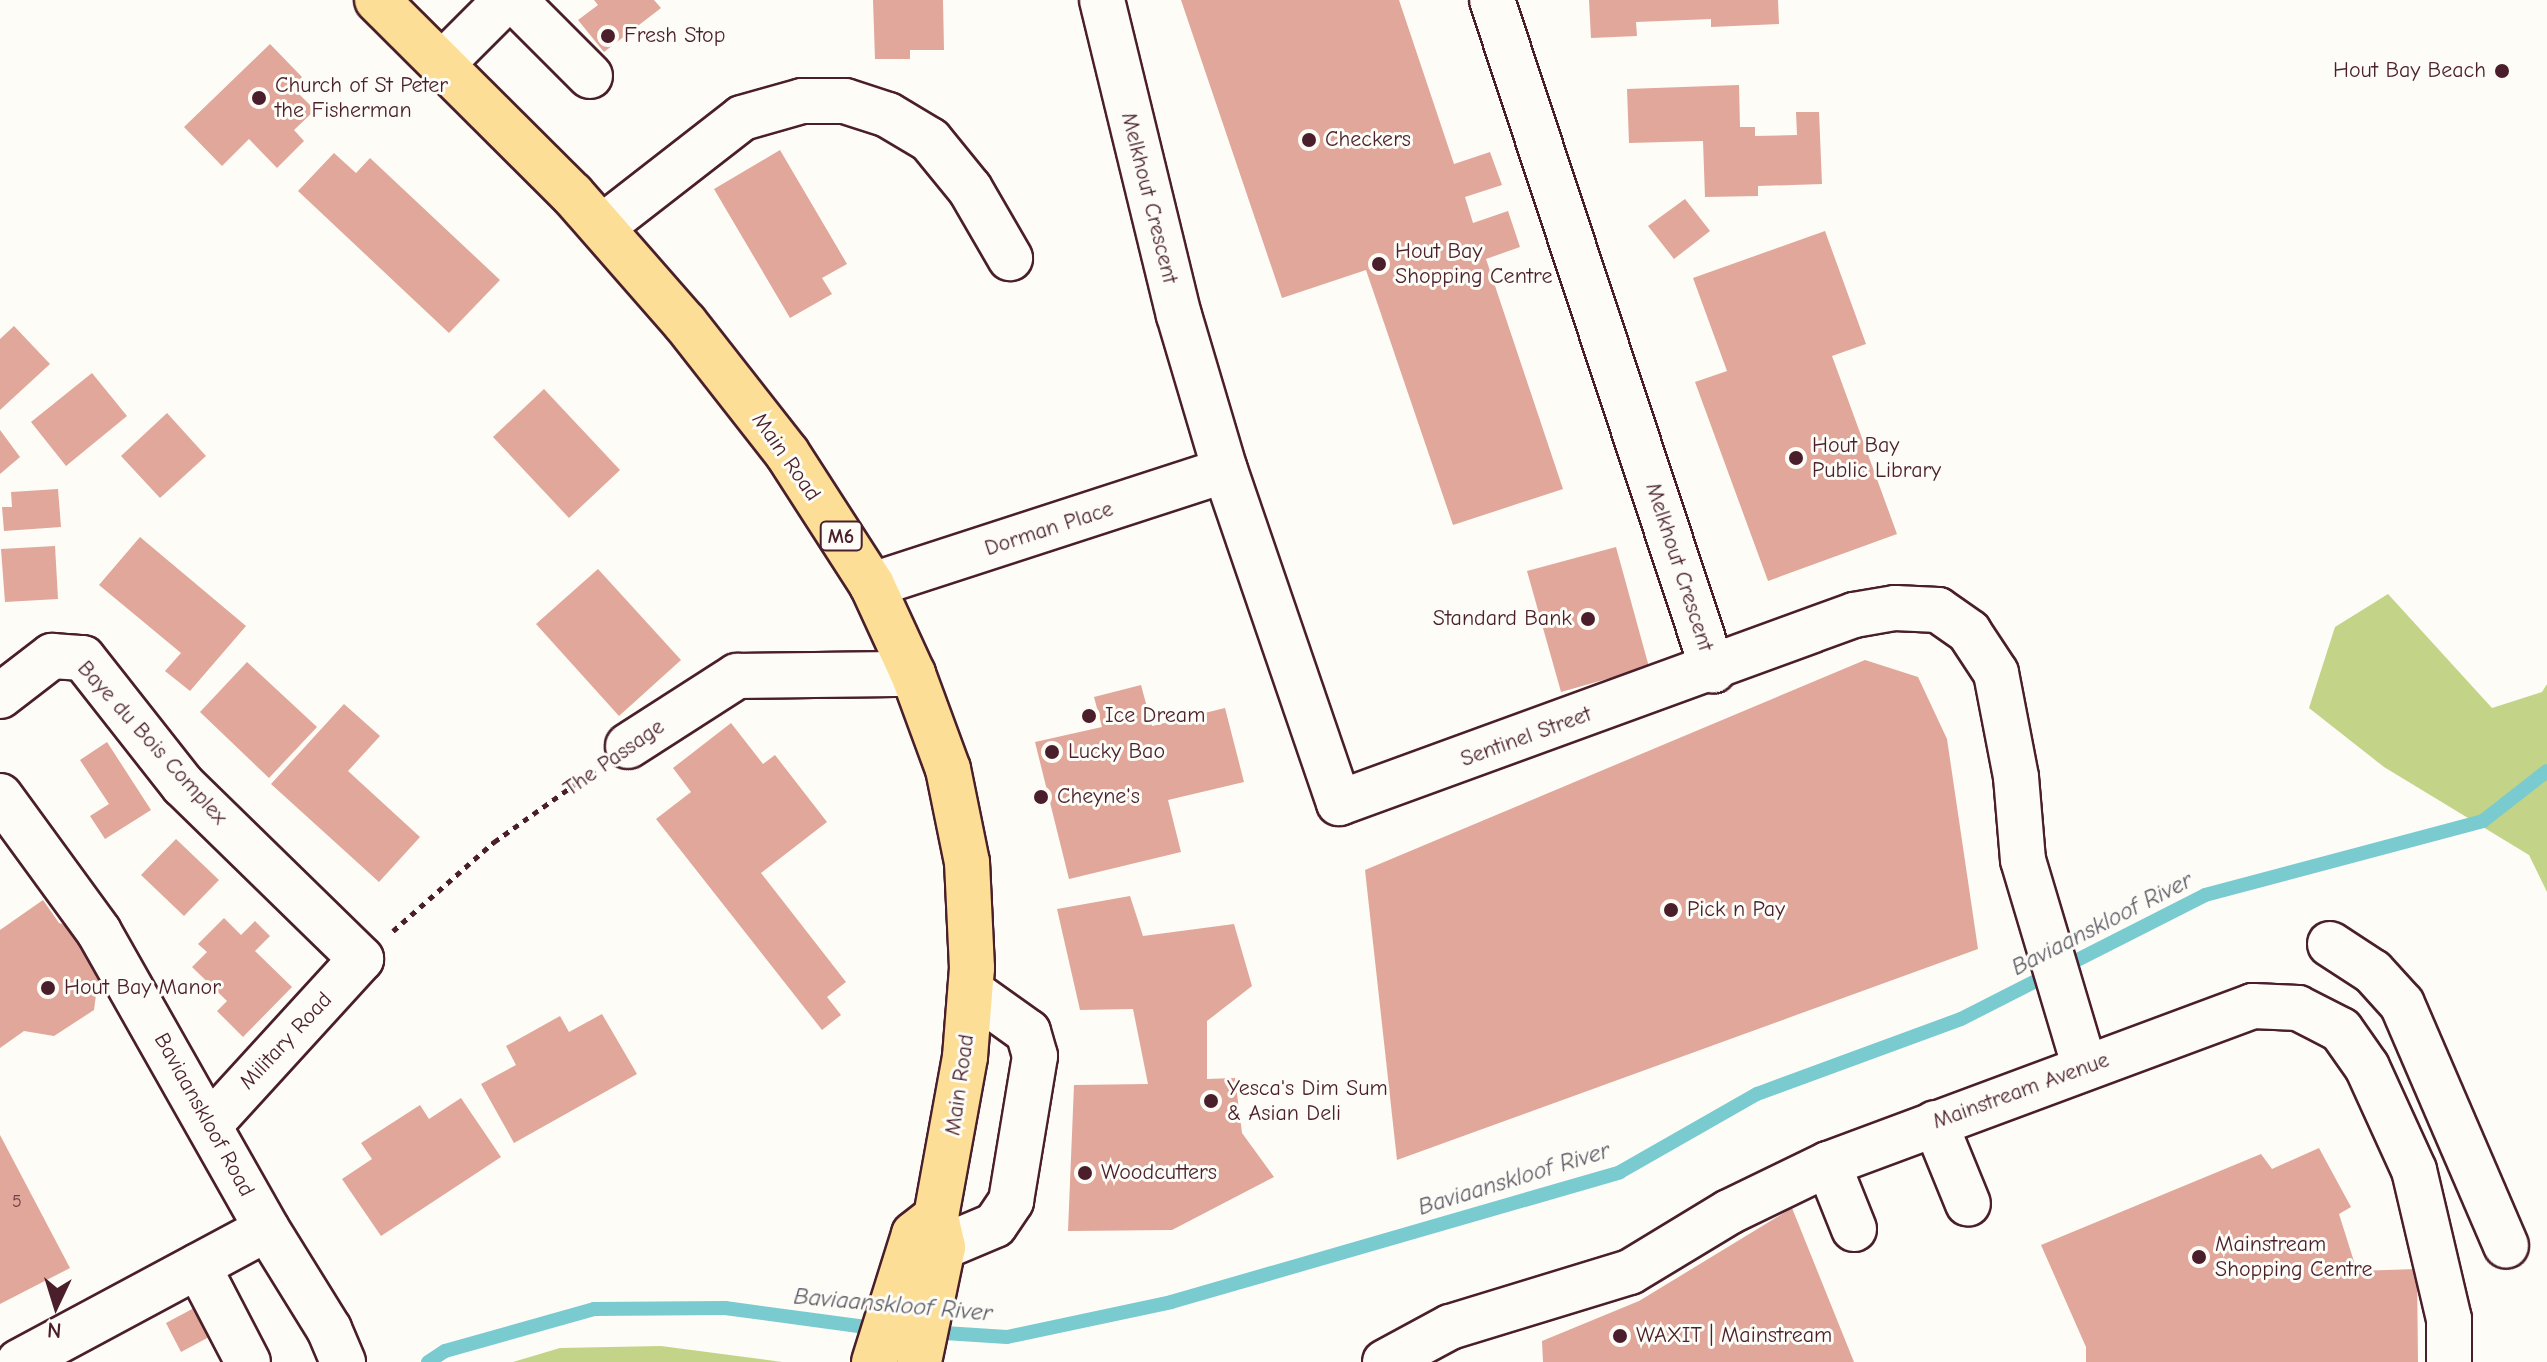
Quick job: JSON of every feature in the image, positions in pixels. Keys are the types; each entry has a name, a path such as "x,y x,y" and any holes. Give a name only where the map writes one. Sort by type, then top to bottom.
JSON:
{"main road":[{"name":"Main Road","path":"377,0 602,227 787,453 872,585 913,674 948,769 967,862 972,992 951,1151 928,1259 919,1362"},
{"name":"Main Road","path":"874,1362 928,1259"}],"street":[{"name":"Melkhout Crescent","path":"1102,0 1136,155 1225,470 1339,803"},
{"name":"Melkhout Crescent","path":"1492,0 1713,670 1854,615 1895,608 1938,610 1969,632 1996,673 2016,777 2023,860 2085,1068"},
{"path":"442,64 501,5 515,1 590,76"},
{"path":"602,227 742,118 802,101 845,101 888,115 930,140 970,189 1010,258"},
{"name":"Dorman Place","path":"872,585 1225,470"},
{"name":"Baye du Bois Complex","path":"0,696 52,656 83,658 183,785 361,959"},
{"name":"Sentinel Street","path":"1339,803 1713,670"},
{"name":"The Passage","path":"628,746 737,676 913,674"},
{"name":"Baviaanskloof Road","path":"0,796 99,932 211,1123 267,1229 342,1359"},
{"path":"2330,944 2373,972 2402,1004 2506,1246"},
{"name":"Military Road","path":"211,1123 361,959"},
{"path":"928,1259 995,1225 1011,1201 1035,1056 1028,1032 972,992"},
{"name":"Mainstream Avenue","path":"1385,1362 1450,1327 1635,1287 1729,1212 1828,1164 2253,1006 2298,1008 2341,1030 2367,1067 2414,1170 2449,1319 2449,1362"},
{"path":"1935,1123 1968,1204"},
{"path":"2414,1170 2465,1151"},
{"path":"1828,1164 1854,1229"},
{"path":"19,1362 267,1229"},
{"path":"198,1266 248,1362"}],"path":[{"name":"The Passage","path":"361,959 494,842 628,746"}],"green space":[{"path":"2388,594 2492,708 2542,692 2547,684 2547,892 2529,855 2384,767 2309,708 2335,627"},
{"path":"661,1346 782,1362 513,1362 560,1348"}],"building":[{"name":"Fresh Stop","path":"594,0 654,0 661,8 604,52 578,20 598,5"},
{"path":"873,0 943,0 944,50 910,50 910,59 875,59"},
{"name":"Hout Bay Shopping Centre","path":"1181,0 1399,0 1454,164 1490,152 1502,185 1465,197 1473,223 1508,211 1520,247 1486,259 1563,489 1453,525 1366,270 1282,298"},
{"path":"1589,0 1778,0 1779,24 1711,27 1711,19 1636,22 1637,36 1591,38"},
{"path":"270,44 302,77 292,87 315,110 294,130 304,141 277,168 249,139 222,166 184,127"},
{"path":"1739,85 1740,127 1755,127 1755,136 1797,135 1796,112 1819,112 1822,184 1758,186 1758,196 1705,197 1703,141 1629,143 1627,89"},
{"path":"780,150 847,264 822,278 832,294 790,318 714,189"},
{"path":"334,153 356,173 370,158 500,280 449,333 298,191"},
{"path":"1685,199 1710,231 1674,259 1648,226"},
{"name":"Hout Bay Public Library","path":"1825,231 1866,344 1832,356 1897,534 1768,581 1695,382 1727,371 1693,278"},
{"path":"14,326 50,364 0,410 0,339"},
{"path":"92,373 127,416 66,466 31,422"},
{"path":"544,389 620,470 569,518 493,437"},
{"path":"167,413 206,456 160,498 121,456"},
{"path":"0,430 20,457 0,474"},
{"path":"58,489 61,527 4,531 2,507 12,507 11,492"},
{"path":"140,537 246,626 190,691 165,671 181,653 99,585"},
{"path":"55,546 58,599 5,602 1,549"},
{"name":"Standard Bank","path":"1616,547 1649,667 1561,692 1527,571"},
{"path":"598,569 681,660 619,716 536,624"},
{"name":"Pick n Pay","path":"1865,660 1918,677 1947,739 1978,949 1397,1160 1365,870"},
{"path":"247,662 317,727 269,778 200,712"},
{"path":"1141,685 1152,726 1225,708 1244,782 1168,800 1181,852 1069,879 1035,742 1102,727 1094,697"},
{"path":"344,704 380,736 348,771 420,837 379,882 271,784"},
{"path":"731,723 763,764 775,755 827,822 761,873 846,982 827,997 841,1015 822,1030 656,819 691,792 673,768"},
{"path":"107,742 151,810 105,839 90,816 109,804 80,760"},
{"path":"176,839 219,880 184,916 141,875"},
{"path":"1130,896 1143,936 1234,924 1252,986 1207,1021 1207,1079 1235,1078 1242,1133 1274,1177 1172,1230 1068,1231 1074,1085 1148,1084 1133,1009 1080,1010 1057,909"},
{"name":"Hout Bay Manor","path":"43,900 59,923 75,928 100,965 94,1010 54,1036 24,1031 0,1048 0,930"},
{"path":"224,918 241,935 255,921 270,936 255,951 292,987 243,1037 217,1011 227,1001 192,967 207,952 198,944"},
{"path":"602,1014 637,1074 514,1143 481,1084 516,1065 506,1046 560,1016 569,1032"},
{"path":"461,1098 501,1157 381,1236 342,1179 372,1159 361,1143 420,1105 429,1119"},
{"path":"0,1135 70,1268 0,1304"},
{"name":"Mainstream Shopping Centre","path":"2319,1148 2351,1207 2339,1214 2357,1271 2417,1269 2418,1362 2086,1362 2086,1347 2041,1245 2261,1154 2272,1169"},
{"path":"1792,1208 1854,1362 1543,1362 1542,1341 1639,1301"},
{"path":"194,1308 209,1337 181,1352 166,1323"}],"waterway":[{"name":"Baviaanskloof River","path":"929,1332 1007,1337 1171,1302 1620,1172 1757,1094 1961,1019 2205,895 2483,821 2547,771"},
{"name":"Baviaanskloof River","path":"428,1362 445,1351 594,1309 725,1308 881,1329"}],"place":[{"name":"Fresh Stop","path":"608,36"},
{"name":"Hout Bay Beach","path":"2502,71"},
{"name":"Church of St Peter the Fisherman","path":"259,98"},
{"name":"Checkers","path":"1309,140"},
{"name":"Hout Bay Shopping Centre","path":"1379,264"},
{"name":"Hout Bay Public Library","path":"1796,458"},
{"name":"Standard Bank","path":"1588,619"},
{"name":"Ice Dream","path":"1089,716"},
{"name":"Lucky Bao","path":"1052,752"},
{"name":"Cheyne's","path":"1041,797"},
{"name":"Pick n Pay","path":"1671,910"},
{"name":"Hout Bay Manor","path":"48,988"},
{"name":"Yesca's Dim Sum & Asian Deli","path":"1211,1101"},
{"name":"Woodcutters","path":"1085,1173"},
{"name":"Mainstream Shopping Centre","path":"2199,1257"},
{"name":"WAXIT | Mainstream","path":"1620,1336"}]}
